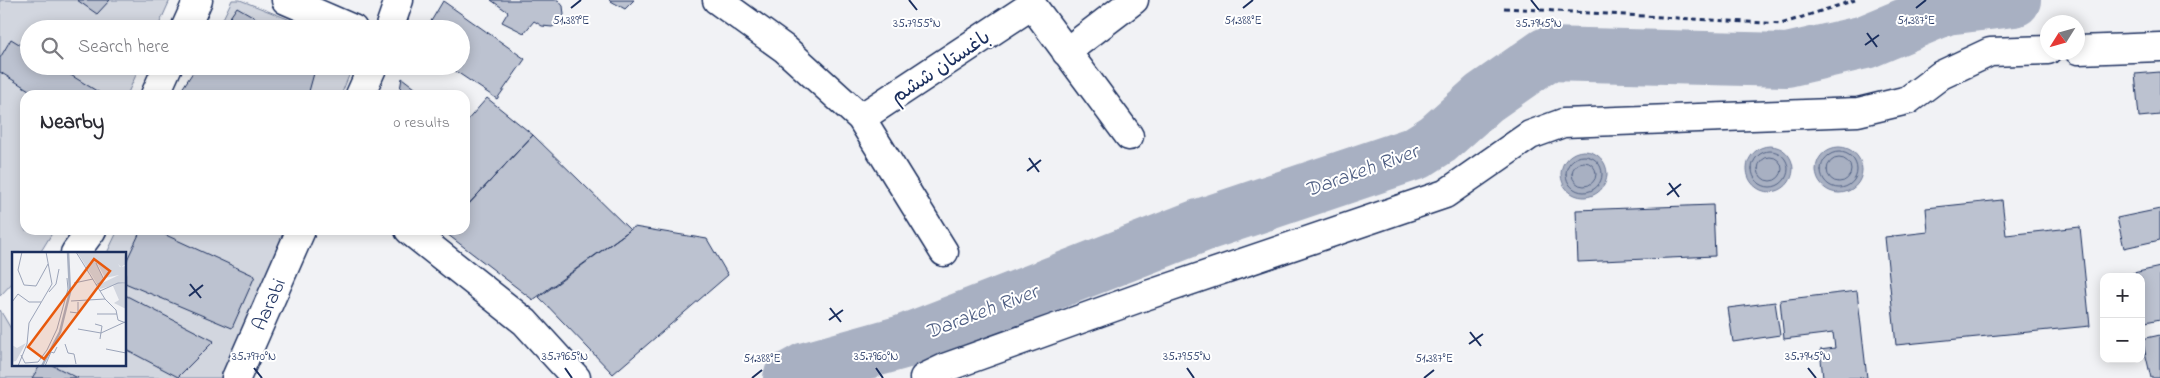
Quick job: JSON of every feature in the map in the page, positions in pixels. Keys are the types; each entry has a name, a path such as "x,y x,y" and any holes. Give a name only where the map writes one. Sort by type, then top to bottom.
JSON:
{"street":[{"path":"189,20 198,0"},
{"path":"286,0 332,20"},
{"path":"392,20 399,0"},
{"path":"717,0 785,49 862,118 944,252"},
{"path":"1066,52 1134,0"},
{"name":"باغستان ششم","path":"862,118 1032,5 1129,136"},
{"path":"2085,50 2160,47"},
{"path":"924,378 947,367 1139,298 1445,194 1530,135 1563,123 1858,112 1908,100 1941,76 1990,52 2040,50"},
{"path":"157,90 164,75"},
{"path":"362,90 369,75"},
{"path":"76,252 88,235"},
{"name":"Aarabi","path":"236,378 299,235"},
{"path":"415,235 525,322 576,378"}],"path":[{"path":"1504,8 1781,24 1855,0"}],"shaded area":[{"path":"0,0 170,0 161,20 20,20 20,75 136,75 129,90 20,90 20,235 51,235 41,252 12,252 12,283 0,296"},
{"path":"232,0 240,0 290,20 222,20"},
{"path":"195,75 349,75 343,90 187,90"},
{"path":"116,235 283,235 224,378 0,378 0,310 12,331 12,366 126,366 126,252 107,252"}],"water":[{"path":"1770,146 1783,150 1789,156 1793,169 1789,182 1783,188 1770,192 1757,188 1751,182 1747,169 1751,156 1757,150"},
{"path":"1839,147 1852,151 1858,157 1862,170 1858,183 1852,189 1839,193 1826,189 1820,183 1816,170 1820,157 1826,151"},
{"path":"1584,151 1597,155 1603,161 1607,174 1603,187 1597,193 1584,197 1571,193 1565,187 1561,174 1565,161 1571,155"}],"building":[{"path":"77,0 110,0 97,14"},
{"path":"491,0 558,0 563,6 564,15 560,23 552,27 542,26 534,21 524,33 502,22 508,12"},
{"path":"609,0 634,0 625,9"},
{"path":"443,1 470,20 432,20"},
{"path":"237,7 259,20 228,20"},
{"path":"470,20 525,59 497,99 461,75 470,75"},
{"path":"11,39 20,44 20,75 71,75 95,90 29,90 0,72 0,58"},
{"path":"2160,72 2160,115 2139,117 2135,74"},
{"path":"191,75 314,75 309,90 181,90"},
{"path":"402,78 418,90 400,90"},
{"path":"487,98 533,135 470,203 470,117"},
{"path":"533,135 630,230 533,300 448,235 470,235 470,203"},
{"path":"2002,200 2006,235 2080,227 2090,326 1896,345 1885,237 1928,232 1926,208"},
{"path":"1713,205 1715,256 1578,262 1576,210"},
{"path":"2160,209 2160,240 2124,248 2117,218"},
{"path":"634,227 707,239 728,275 613,374 539,297"},
{"path":"139,235 166,235 255,276 232,328 126,283 126,262"},
{"path":"2160,267 2160,319 2145,322 2145,273 2133,273"},
{"path":"1857,291 1867,378 1823,378 1820,350 1835,348 1833,333 1784,339 1780,300"},
{"path":"126,296 214,341 178,377 126,350"},
{"path":"1775,302 1780,335 1733,342 1728,308"},
{"path":"2160,335 2160,378 2151,378 2145,352 2145,338"},
{"path":"40,366 54,366 78,378 32,378"}],"waterway":[{"name":"Darakeh River","path":"790,378 806,369 903,342 1202,225 1416,153 1438,139 1484,98 1547,54 1787,60 1865,42 1946,8 2014,0"}]}
